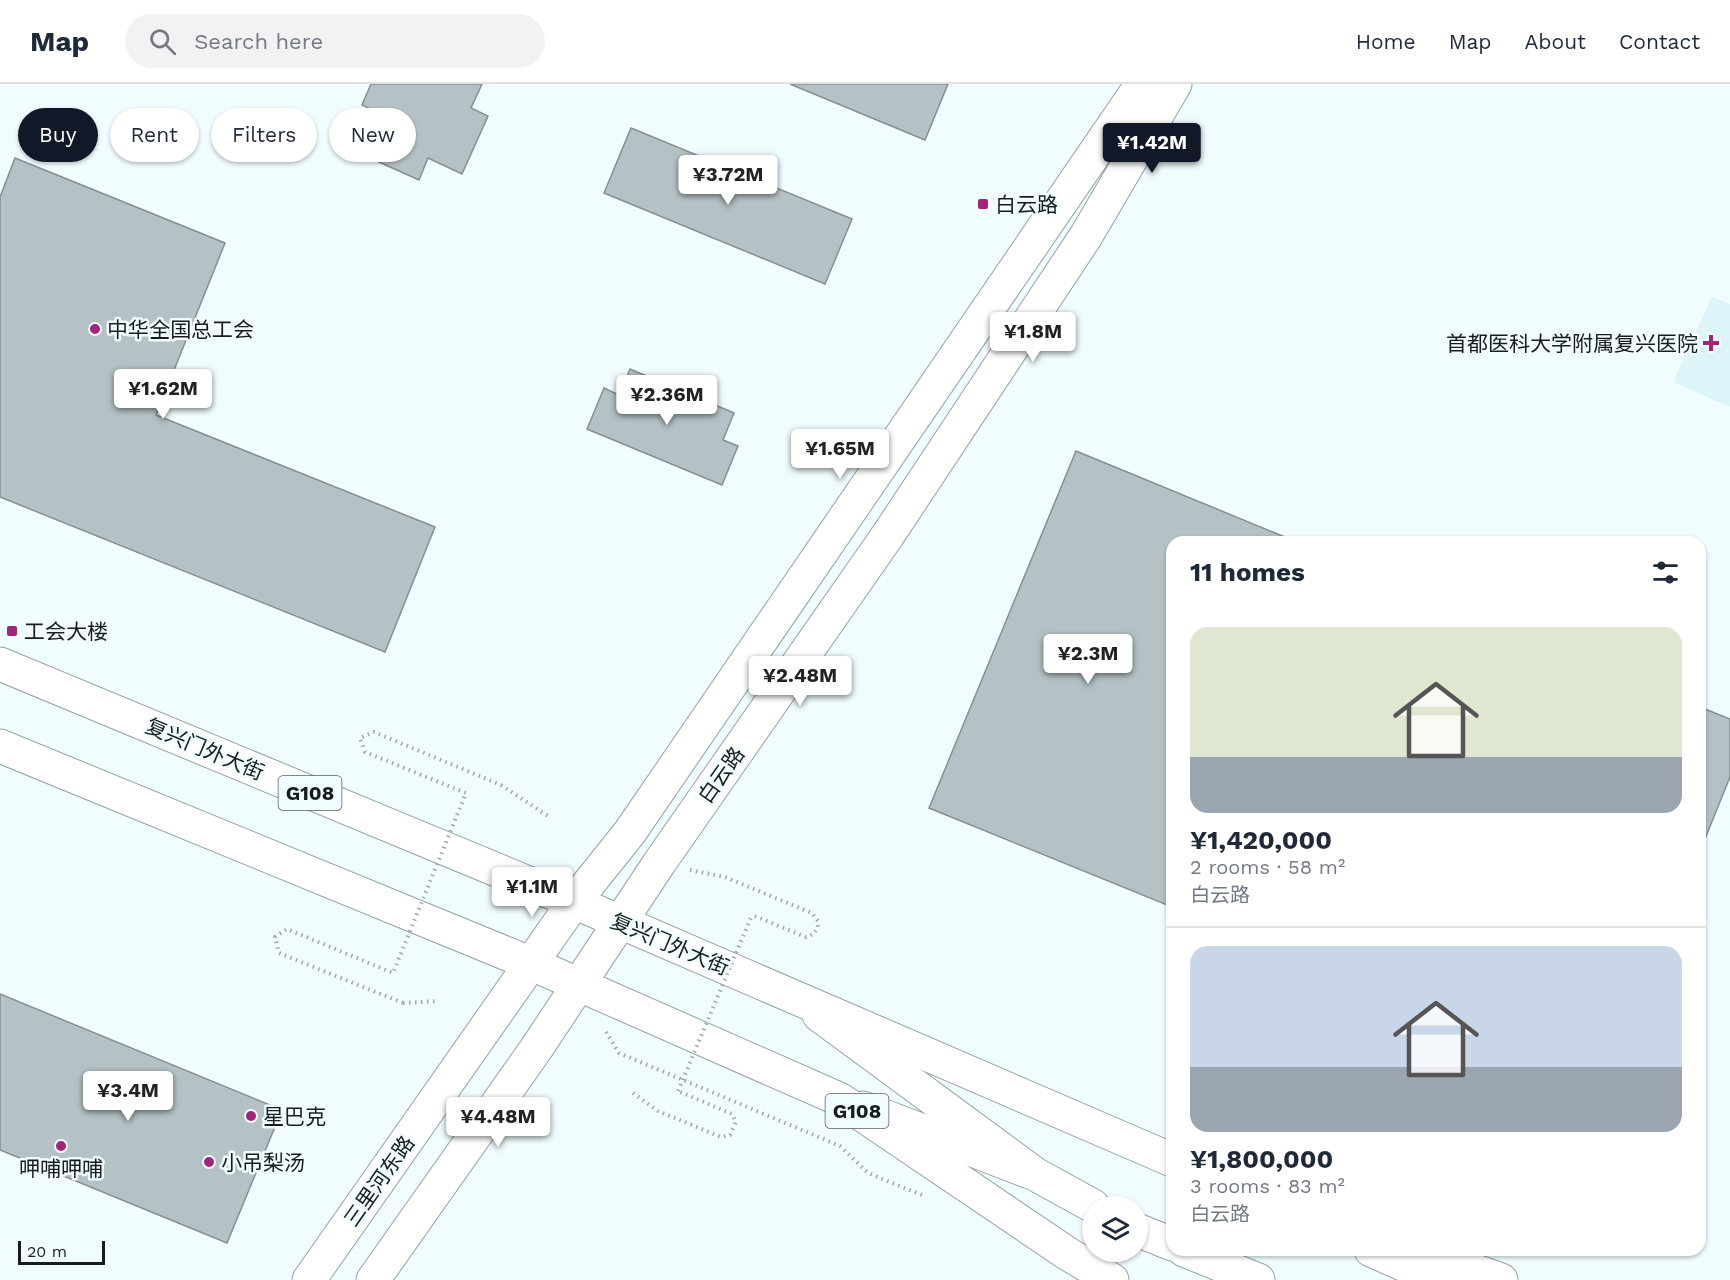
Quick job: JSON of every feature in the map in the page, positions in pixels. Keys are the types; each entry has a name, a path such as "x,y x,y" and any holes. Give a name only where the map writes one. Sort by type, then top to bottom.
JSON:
{"main road":[{"name":"白云路","path":"532,964 574,902 630,832 1142,84"},
{"name":"白云路","path":"578,985 895,526 1086,236 1175,84"},
{"name":"复兴门外大街","path":"0,664 574,902 1166,1157"},
{"name":"G108","path":"0,746 532,964 839,1099 1068,1254 1112,1280"},
{"name":"三里河东路","path":"309,1280 532,964"},
{"path":"373,1280 536,1049 578,985"},
{"path":"801,1001 1035,1174 1082,1200"},
{"path":"839,1099 1035,1174"},
{"path":"1148,1234 1166,1242"},
{"path":"1199,1256 1257,1280"},
{"path":"1385,1256 1439,1280"},
{"path":"1434,1256 1501,1280"}],"path":[{"path":"439,1001 403,1003 279,953 275,937 286,929 393,973 466,793 365,752 360,738 374,732 501,785 548,816"},
{"path":"633,1093 658,1111 721,1137 730,1135 736,1122 732,1114 678,1091 752,915 806,937 818,928 818,921 812,913 725,877 690,870"},
{"path":"602,1024 619,1053 840,1146 868,1173 931,1198"}],"shaded area":[{"name":"首都医科大学附属复兴医院","path":"1712,297 1730,304 1730,407 1673,382"}],"building":[{"path":"371,84 482,84 471,108 488,116 462,174 428,158 419,180 379,162 416,162 416,108 368,108 362,105"},
{"path":"790,84 948,84 925,140"},
{"path":"631,128 852,219 825,284 604,193"},
{"name":"中华全国总工会","path":"15,158 18,162 25,162 225,243 156,415 435,527 385,652 0,497 0,197"},
{"path":"630,369 734,413 723,440 738,446 722,485 587,429 604,388 619,395"},
{"path":"1076,451 1282,536 1166,536 1166,905 929,808"},
{"path":"1706,709 1730,719 1730,777 1706,836"},
{"path":"0,994 282,1110 227,1243 0,1150"}],"place":[{"name":"白云路","path":"983,204"},
{"name":"中华全国总工会","path":"95,329"},
{"name":"首都医科大学附属复兴医院","path":"1711,343"},
{"name":"工会大楼","path":"12,631"},
{"name":"星巴克","path":"251,1116"},
{"name":"呷哺呷哺","path":"61,1146"},
{"name":"小吊梨汤","path":"209,1162"}]}
